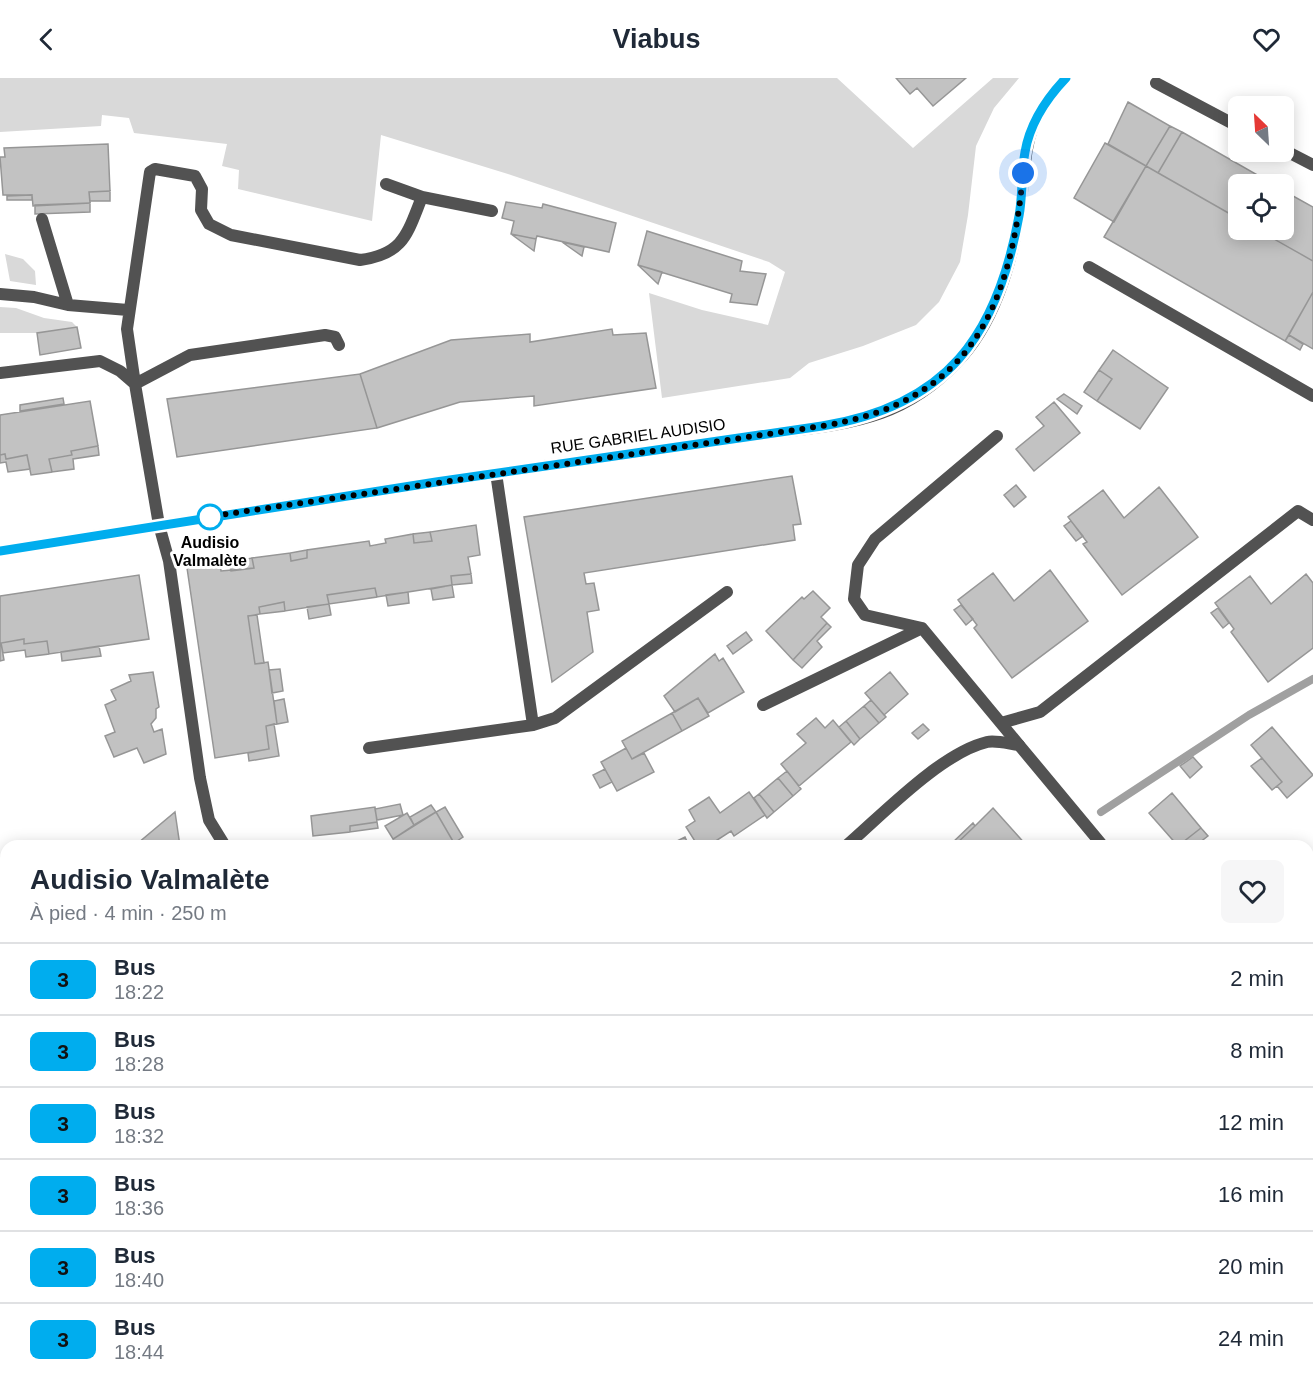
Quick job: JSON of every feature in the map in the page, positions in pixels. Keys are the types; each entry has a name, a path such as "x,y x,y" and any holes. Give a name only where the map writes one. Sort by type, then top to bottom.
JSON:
{"street":[{"name":"RUE GABRIEL AUDISIO","path":"0,551 496,473 852,422 882,413 911,400 957,363 979,334 994,304 1008,265 1019,214 1028,143 1036,116 1066,78"},
{"path":"1155,83 1228,121"},
{"path":"1294,155 1313,165"},
{"path":"221,840 209,820 200,778 169,561 159,525 127,329 150,172 155,169 195,176 202,189 201,210 208,224 231,235 360,260 381,257 406,237 422,197"},
{"path":"386,184 422,197 492,211"},
{"path":"42,219 68,305"},
{"path":"1089,267 1313,396"},
{"path":"0,294 34,297 68,305 128,310"},
{"path":"135,384 190,356 325,336 335,337 339,345"},
{"path":"0,373 100,361 120,371 135,384"},
{"path":"997,436 875,539 858,565 854,599 865,615 922,628 1098,840"},
{"path":"496,473 533,725"},
{"path":"1001,723 1040,712 1298,512 1313,520"},
{"path":"369,748 533,725 555,718 727,592"},
{"path":"763,705 922,628"},
{"path":"853,840 921,781 961,753 989,741 1019,745"}],"shaded area":[{"path":"0,78 837,78 913,148 993,78 1019,78 994,108 976,146 960,262 939,302 916,325 863,346 809,363 790,378 662,398 649,293 702,310 768,325 785,272 769,262 508,174 381,135 372,221 238,189 239,170 222,166 227,144 134,133 129,118 102,115 101,126 0,132"},
{"path":"5,254 23,259 35,271 36,285 10,281"},
{"path":"0,307 16,308 44,318 72,322 77,327 37,333 0,333"}],"building":[{"path":"896,78 966,78 933,106 917,88 910,94"},
{"path":"1128,102 1170,126 1146,166 1108,144"},
{"path":"1170,126 1182,132 1158,173 1146,166"},
{"path":"1182,132 1228,158 1228,162 1234,162 1256,174 1228,174 1228,213 1158,173"},
{"path":"1105,143 1146,166 1114,222 1074,198"},
{"path":"108,144 110,191 89,192 90,203 33,206 32,195 3,195 0,157 5,157 4,148"},
{"path":"1146,166 1228,213 1228,240 1276,240 1313,261 1313,292 1285,341 1104,237"},
{"path":"110,191 110,201 90,201 89,192"},
{"path":"32,195 32,200 7,200 7,196"},
{"path":"1294,197 1313,207 1313,261 1276,240 1294,240"},
{"path":"506,202 542,208 543,204 616,223 609,252 537,236 536,239 511,234 514,221 502,218"},
{"path":"90,203 90,212 35,214 35,205"},
{"path":"647,231 742,261 740,271 766,274 757,305 730,302 732,294 638,265"},
{"path":"511,234 536,239 534,251"},
{"path":"562,242 584,247 582,256"},
{"path":"638,265 662,272 658,284"},
{"path":"1313,292 1313,349 1289,335"},
{"path":"77,327 81,348 40,355 37,333"},
{"path":"612,329 613,335 646,333 656,388 534,406 534,396 460,402 377,428 360,374 451,340 530,334 530,342"},
{"path":"1289,335 1303,344 1300,350 1285,341"},
{"path":"1113,350 1168,388 1140,429 1097,401 1112,379 1099,370"},
{"path":"1099,370 1112,379 1097,401 1084,392"},
{"path":"360,374 377,428 177,457 167,399"},
{"path":"1064,394 1082,406 1077,414 1057,399"},
{"path":"63,398 64,404 20,411 20,405"},
{"path":"90,401 98,446 71,451 72,455 49,459 52,472 31,475 27,455 6,459 5,454 0,455 0,415"},
{"path":"1054,402 1080,433 1034,471 1016,449 1044,426 1036,417"},
{"path":"98,446 99,455 73,459 74,469 52,472 49,459 72,455 71,451"},
{"path":"5,454 6,459 27,455 30,469 8,472 6,462 0,463 0,455"},
{"path":"792,476 801,524 793,525 795,540 584,573 586,584 594,583 599,610 587,612 593,652 552,682 524,517"},
{"path":"1016,485 1026,497 1014,507 1004,495"},
{"path":"1159,487 1198,537 1122,595 1083,544 1087,542 1068,517 1103,490 1124,518"},
{"path":"1071,521 1083,536 1076,541 1064,526"},
{"path":"476,525 480,555 468,557 471,574 451,576 452,585 377,597 375,588 327,595 329,604 285,611 284,602 259,607 260,614 248,616 255,664 268,662 277,724 266,726 269,749 215,758 187,568 220,563 221,571 254,568 252,558 290,553 291,561 307,558 307,550 369,541 370,546 386,543 385,539 413,534 414,543 432,541 430,532"},
{"path":"430,532 432,541 414,543 413,534"},
{"path":"307,550 307,558 291,561 290,553"},
{"path":"252,558 254,568 231,571 229,562"},
{"path":"1050,570 1088,621 1012,678 974,628 977,625 958,600 993,573 1014,601"},
{"path":"471,574 472,583 452,585 451,576"},
{"path":"1306,574 1313,583 1313,648 1268,682 1231,632 1234,629 1215,603 1250,576 1271,604"},
{"path":"139,575 149,639 49,654 47,641 24,644 24,639 1,643 4,660 0,661 0,596"},
{"path":"452,585 454,597 433,600 431,589"},
{"path":"375,588 377,597 329,604 327,595"},
{"path":"813,591 830,608 821,617 827,623 793,660 766,631 802,597 804,599"},
{"path":"408,592 409,603 388,606 386,595"},
{"path":"284,602 285,611 260,614 259,607"},
{"path":"329,604 331,615 309,619 307,607"},
{"path":"961,605 973,619 966,625 954,610"},
{"path":"1218,608 1229,623 1223,628 1211,613"},
{"path":"257,615 264,663 255,664 248,616"},
{"path":"827,623 831,627 817,641 822,647 802,668 793,660"},
{"path":"746,632 752,640 733,654 727,646"},
{"path":"24,639 24,644 47,641 49,654 26,657 25,650 3,653 1,643"},
{"path":"99,646 101,656 62,661 61,652"},
{"path":"715,654 719,661 723,658 744,692 708,713 698,698 675,712 664,696"},
{"path":"280,669 283,691 272,693 269,670"},
{"path":"153,672 159,707 156,709 156,718 151,724 154,732 162,729 166,754 144,763 137,748 114,757 105,736 115,732 105,705 116,700 111,690 131,681 129,675"},
{"path":"890,672 908,694 884,715 865,693"},
{"path":"698,698 709,716 682,731 672,713"},
{"path":"284,699 288,722 277,724 274,701"},
{"path":"871,700 886,717 879,723 864,706"},
{"path":"864,706 879,723 860,739 846,721"},
{"path":"672,713 682,731 632,759 622,741"},
{"path":"816,718 825,728 833,720 851,742 799,786 781,764 806,743 797,734"},
{"path":"846,721 860,739 854,745 839,727"},
{"path":"274,724 279,756 249,761 248,753 269,749 266,726"},
{"path":"923,724 929,730 918,739 912,733"},
{"path":"1272,727 1313,775 1287,798 1277,786 1282,782 1251,745"},
{"path":"626,748 632,759 644,753 654,772 617,791 601,762"},
{"path":"1193,757 1202,767 1190,778 1180,766"},
{"path":"1262,758 1282,782 1272,790 1251,766"},
{"path":"605,769 612,782 600,788 593,775"},
{"path":"787,771 801,789 793,796 778,778"},
{"path":"778,778 793,796 774,812 759,794"},
{"path":"749,792 765,815 734,836 731,831 717,840 694,840 686,827 695,821 689,810 709,797 720,813"},
{"path":"1172,793 1201,828 1186,840 1173,840 1149,813"},
{"path":"759,794 774,812 767,818 754,798"},
{"path":"400,804 403,815 377,820 375,809"},
{"path":"431,805 436,812 414,825 410,817"},
{"path":"375,807 377,822 350,826 350,832 313,836 311,816"},
{"path":"445,807 463,837 452,840 436,812"},
{"path":"993,808 1022,840 960,840"},
{"path":"175,812 179,840 142,840"},
{"path":"436,812 452,840 394,840"},
{"path":"407,813 414,825 393,839 385,826"},
{"path":"377,822 378,828 350,832 350,826"},
{"path":"973,823 975,826 960,840 955,840"},
{"path":"1201,828 1208,836 1203,840 1186,840"}],"waterway":[{"path":"1101,812 1249,715 1313,679"}],"bus line":[{"name":"3","path":"0,551 436,482 852,422 882,413 911,400 930,385 957,363 979,334 994,304 1008,265 1019,214 1025,152 1036,116 1052,92 1066,78"}],"place":[{"name":"Audisio Valmalète","path":"210,517"}],"route":[{"path":"210,517 207,517 459,478 852,422 882,413 911,400 930,385 957,363 979,334 994,304 1008,265 1019,214 1023,173"}]}
